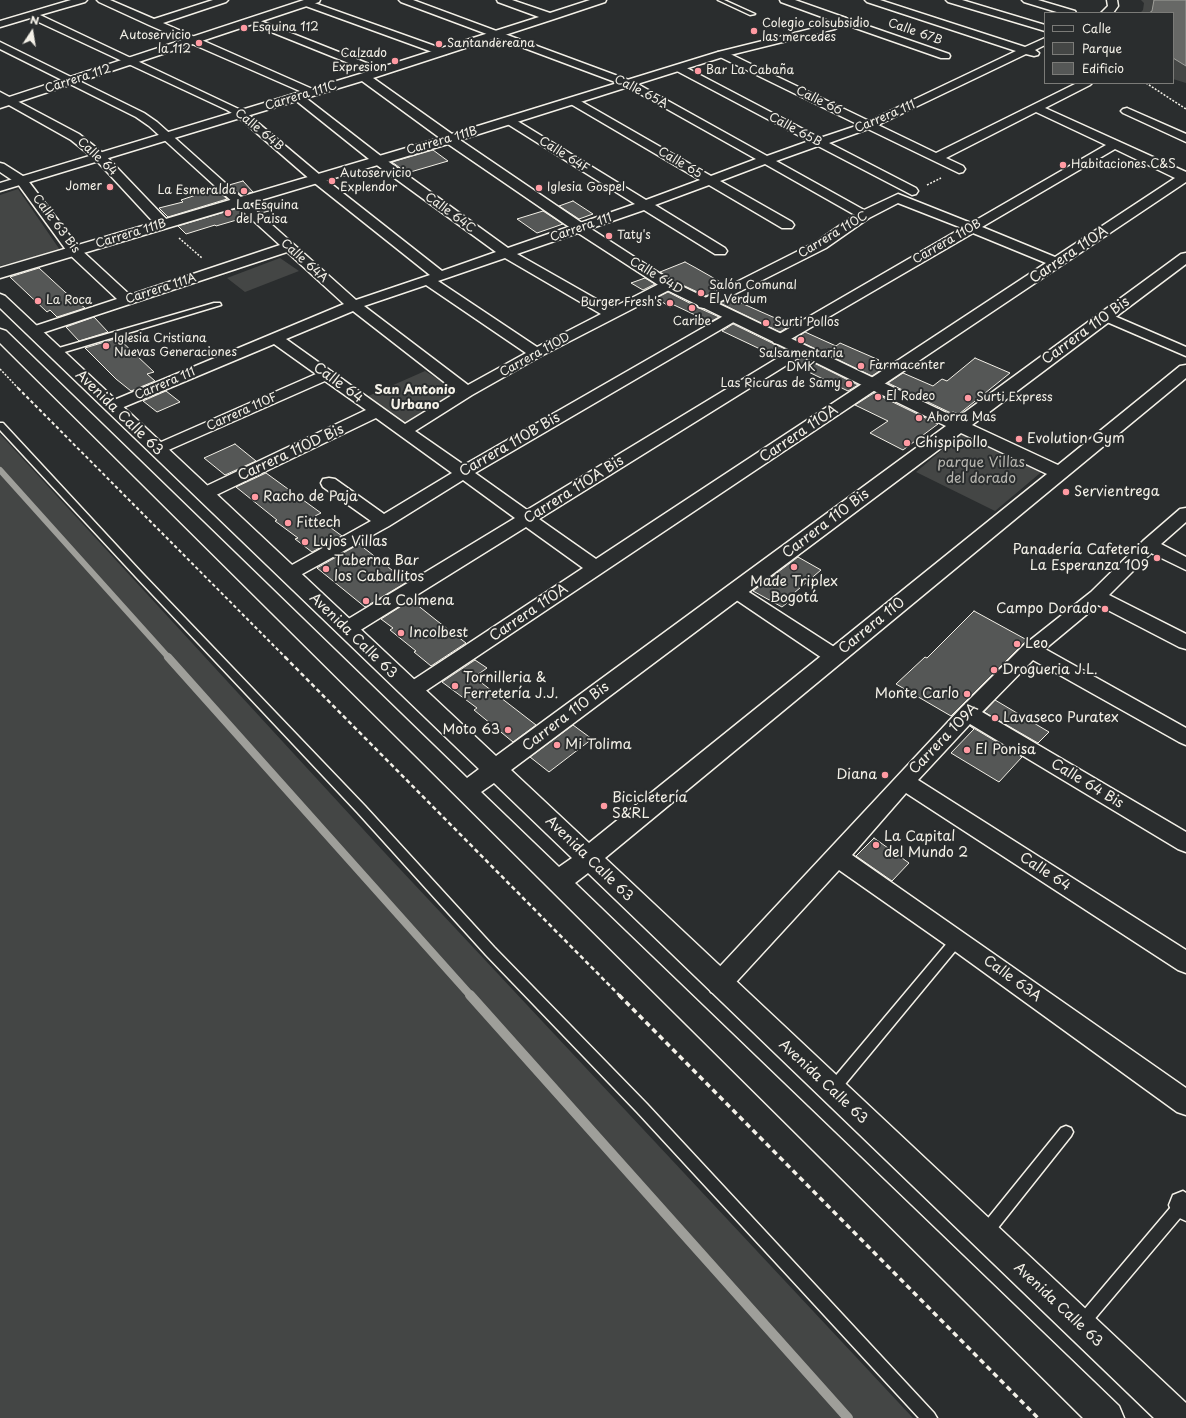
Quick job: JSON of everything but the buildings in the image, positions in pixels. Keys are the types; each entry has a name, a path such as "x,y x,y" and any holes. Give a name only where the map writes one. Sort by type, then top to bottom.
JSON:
{"street":[{"path":"0,24 82,0"},
{"path":"102,0 192,41 313,93"},
{"name":"Calle 65A","path":"404,0 630,84 864,215"},
{"path":"502,0 550,17"},
{"name":"Carrera 111C","path":"0,187 313,93 601,0"},
{"name":"Calle 67B","path":"785,0 945,56"},
{"path":"952,0 1044,28"},
{"path":"1027,0 1068,12"},
{"path":"1108,12 1113,6 1112,0"},
{"path":"153,23 213,1"},
{"path":"310,1 442,52"},
{"name":"Carrera 112","path":"6,102 310,1"},
{"path":"869,4 881,3 1044,57"},
{"name":"Carrera 111B","path":"0,273 573,102 722,54 815,32 831,27 855,14"},
{"name":"Calle 64B","path":"31,15 241,114 434,278 536,353"},
{"path":"253,21 380,72"},
{"name":"Carrera 111","path":"113,406 354,305 506,254 644,205 709,180 870,125 1044,42"},
{"name":"Calle 64A","path":"0,45 140,115 168,137 238,202 354,305 467,392"},
{"name":"Calle 66","path":"722,54 958,169"},
{"name":"Calle 65B","path":"679,68 912,191"},
{"name":"Calle 64D","path":"364,77 450,139 580,228 668,285 704,304 1059,473"},
{"path":"936,158 1084,84"},
{"name":"Calle 64","path":"0,94 6,102 75,137 100,157 163,224"},
{"name":"Calle 64C","path":"298,97 378,160 506,254 612,314"},
{"name":"Calle 65","path":"573,102 786,226"},
{"path":"1036,108 1185,177"},
{"path":"1127,111 1186,138"},
{"name":"Calle 64F","path":"510,121 720,251"},
{"name":"Carrera 110B","path":"779,340 1114,145"},
{"name":"Calle 63 Bis","path":"0,167 22,180 74,251 127,300"},
{"name":"Carrera 110A","path":"411,691 1185,177"},
{"name":"Carrera 110C","path":"704,304 821,245 864,215 898,198 972,228"},
{"path":"972,228 1057,262"},
{"name":"Carrera 111A","path":"34,331 288,247"},
{"name":"Carrera 110 Bis","path":"466,791 1186,257"},
{"name":"Carrera 110D","path":"404,431 467,392 536,353 668,285"},
{"name":"Avenida Calle 63","path":"0,299 719,984 1178,1418"},
{"path":"1105,316 1186,352"},
{"name":"Carrera 110B Bis","path":"289,574 383,522 463,473 732,317"},
{"name":"Avenida Calle 63","path":"0,334 1107,1418"},
{"name":"Calle 64","path":"275,338 596,568"},
{"name":"Carrera 110A Bis","path":"346,629 801,350"},
{"name":"Carrera 110","path":"559,882 1186,370"},
{"name":"Carrera 110F","path":"158,449 327,375"},
{"name":"Carrera 110D Bis","path":"204,494 378,412"},
{"path":"329,483 383,522"},
{"name":"Carrera 109A","path":"719,984 968,713 1031,650 1097,596 1149,545 1186,513"},
{"path":"1149,545 1186,564"},
{"path":"735,591 835,657"},
{"path":"1097,596 1186,642"},
{"path":"1031,650 1186,737"},
{"name":"Calle 64 Bis","path":"968,713 1186,843"},
{"name":"Calle 64","path":"904,781 1186,963"},
{"name":"Calle 63A","path":"837,856 1186,1103"}],"lane":[{"path":"720,0 752,14"},
{"path":"55,352 217,305"},
{"path":"0,425 139,576 361,809 490,951 642,1108 928,1418"},
{"path":"832,1090 957,940"},
{"path":"984,1234 1066,1132"},
{"path":"1080,1325 1184,1206"}],"path":[{"path":"1148,84 1186,109"},
{"path":"163,224 216,271"},
{"path":"0,369 1038,1418"}],"green space":[{"path":"1141,0 1186,0 1186,83 1174,79 1174,12 1141,12 1143,10 1144,3"},
{"path":"18,189 60,250 0,266 0,195"},
{"path":"280,258 299,271 245,292 227,278"},
{"path":"425,371 459,393 404,424 366,397"},
{"name":"parque Villas del dorado","path":"965,431 1045,469 995,511 916,472"},
{"path":"0,434 385,853 913,1418 0,1418"}],"shaded area":[{"path":"1154,0 1186,0 1186,66 1174,59 1174,12 1150,12"}],"waterway":[{"path":"0,470 169,658"},
{"path":"168,657 471,996"},
{"path":"470,995 848,1418"}],"place":[{"name":"Esquina 112","path":"244,28"},
{"name":"Colegio colsubsidio las mercedes","path":"754,31"},
{"name":"Autoservicio la 112","path":"199,43"},
{"name":"Santandereana","path":"439,44"},
{"name":"Calzado Expresion","path":"395,61"},
{"name":"Bar La Cabaña","path":"698,71"},
{"name":"Habitaciones C&S","path":"1063,165"},
{"name":"Autoservicio Explendor","path":"332,181"},
{"name":"Jomer","path":"110,187"},
{"name":"Iglesia Gospel","path":"539,188"},
{"name":"La Esmeralda","path":"244,191"},
{"name":"La Esquina del Paisa","path":"228,213"},
{"name":"Taty's","path":"609,236"},
{"name":"Salón Comunal El Verdum","path":"701,293"},
{"name":"La Roca","path":"38,301"},
{"name":"Burger Fresh's","path":"670,303"},
{"name":"Caribe","path":"692,308"},
{"name":"Surti Pollos","path":"766,323"},
{"name":"Salsamentaria DMK","path":"801,340"},
{"name":"Iglesia Cristiana Nuevas Generaciones","path":"106,346"},
{"name":"Farmacenter","path":"861,366"},
{"name":"Las Ricuras de Samy","path":"849,384"},
{"name":"El Rodeo","path":"878,397"},
{"name":"Surti Express","path":"968,398"},
{"name":"Ahorra Mas","path":"919,418"},
{"name":"Evolution Gym","path":"1019,439"},
{"name":"Chispipollo","path":"907,443"},
{"name":"Servientrega","path":"1066,492"},
{"name":"Racho de Paja","path":"255,497"},
{"name":"Fittech","path":"288,523"},
{"name":"Lujos Villas","path":"305,542"},
{"name":"Panadería Cafeteria La Esperanza 109","path":"1157,558"},
{"name":"Made Triplex Bogotá","path":"794,567"},
{"name":"Taberna Bar los Caballitos","path":"326,569"},
{"name":"La Colmena","path":"366,601"},
{"name":"Campo Dorado","path":"1105,609"},
{"name":"Incolbest","path":"401,633"},
{"name":"Leo","path":"1017,644"},
{"name":"Drogueria J.L.","path":"994,670"},
{"name":"Tornilleria & Ferretería J.J.","path":"455,686"},
{"name":"Monte Carlo","path":"967,694"},
{"name":"Lavaseco Puratex","path":"995,718"},
{"name":"Moto 63","path":"508,730"},
{"name":"Mi Tolima","path":"557,745"},
{"name":"El Ponisa","path":"967,750"},
{"name":"Diana","path":"885,775"},
{"name":"Bicicletería S&RL","path":"604,806"},
{"name":"La Capital del Mundo 2","path":"876,845"}],"district":[{"name":"San Antonio Urbano","path":"415,398"}]}
